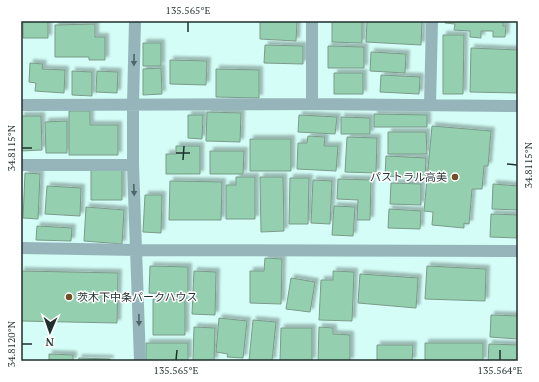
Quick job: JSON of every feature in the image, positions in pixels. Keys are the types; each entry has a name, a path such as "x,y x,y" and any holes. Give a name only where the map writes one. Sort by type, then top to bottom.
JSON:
{"street":[{"path":"135,21 133,104 140,361"},
{"path":"312,21 312,104"},
{"path":"430,105 432,21"},
{"path":"21,105 312,104 518,106"},
{"path":"21,165 134,165"},
{"path":"21,248 137,250 518,251"}],"building":[{"path":"23,21 48,21 48,38 23,38"},
{"path":"260,21 297,21 296,41 260,39"},
{"path":"332,21 362,21 362,43 332,42"},
{"path":"367,21 422,21 421,45 366,42"},
{"path":"446,21 503,21 503,26 506,26 505,37 493,37 493,31 481,31 481,38 470,37 470,31 454,30 455,24 445,23"},
{"path":"95,24 95,37 105,37 105,60 89,60 89,57 55,57 55,25"},
{"path":"443,35 464,35 463,94 443,94"},
{"path":"143,43 161,43 161,66 143,66"},
{"path":"265,45 303,46 303,64 264,63"},
{"path":"328,46 364,47 364,68 328,68"},
{"path":"471,48 518,50 518,93 470,92"},
{"path":"371,52 406,54 405,73 370,71"},
{"path":"170,60 207,61 206,85 170,84"},
{"path":"30,63 43,64 42,69 65,70 64,93 35,91 36,83 29,82"},
{"path":"161,68 162,94 143,95 143,69"},
{"path":"216,69 259,70 259,98 216,97"},
{"path":"72,71 92,72 92,96 72,95"},
{"path":"97,71 118,72 117,93 96,92"},
{"path":"334,73 363,73 363,94 334,94"},
{"path":"381,75 420,77 419,94 380,92"},
{"path":"69,111 90,111 90,125 118,125 118,155 69,155"},
{"path":"207,112 241,113 240,142 206,141"},
{"path":"374,114 427,115 427,127 374,127"},
{"path":"188,115 203,115 202,139 188,138"},
{"path":"299,115 337,117 335,134 298,132"},
{"path":"21,116 41,116 42,150 21,151"},
{"path":"341,117 370,118 370,134 341,134"},
{"path":"67,121 67,153 46,153 45,122"},
{"name":"パストラル高美","path":"432,126 491,131 488,166 484,166 482,189 472,189 469,224 464,223 464,228 432,225 433,212 424,211"},
{"path":"388,132 426,132 427,154 388,154"},
{"path":"308,136 325,137 324,146 338,146 336,171 297,169 298,143 307,143"},
{"path":"347,137 377,138 376,173 345,172"},
{"path":"250,139 291,139 291,171 250,171"},
{"path":"176,146 200,146 200,174 166,174 166,154 176,154"},
{"path":"210,151 244,151 243,174 210,174"},
{"path":"386,156 426,158 425,178 385,176"},
{"path":"91,168 122,168 122,200 91,200"},
{"path":"25,173 40,174 38,219 23,218"},
{"path":"236,177 255,177 255,219 226,219 226,185 236,185"},
{"path":"260,177 283,177 284,231 261,232"},
{"path":"290,178 309,178 308,224 289,224"},
{"path":"338,179 371,180 370,220 357,220 358,200 337,199"},
{"path":"313,180 332,181 330,224 311,223"},
{"path":"170,181 222,182 221,220 169,220"},
{"path":"391,183 421,184 421,205 390,204"},
{"path":"493,184 518,186 518,210 492,209"},
{"path":"47,186 81,188 80,216 45,214"},
{"path":"145,195 162,195 161,233 143,232"},
{"path":"334,206 355,207 353,236 332,235"},
{"path":"86,207 124,210 122,244 84,241"},
{"path":"389,209 421,211 420,229 388,228"},
{"path":"491,214 518,215 518,238 490,237"},
{"path":"37,226 72,228 71,241 36,240"},
{"path":"265,258 282,259 281,304 250,303 250,271 264,271"},
{"path":"150,266 188,267 188,295 149,293"},
{"path":"427,266 486,269 485,301 425,299"},
{"name":"茨木下中条パークハウス","path":"21,271 118,273 117,323 21,321"},
{"path":"194,271 216,272 215,315 192,314"},
{"path":"333,271 354,272 352,321 319,320 321,280 333,280"},
{"path":"360,274 418,278 416,308 358,303"},
{"path":"291,278 315,282 310,312 286,309"},
{"path":"153,299 185,299 185,335 153,335"},
{"path":"491,315 518,316 518,339 490,337"},
{"path":"219,318 247,321 243,358 227,357 228,354 216,352"},
{"path":"253,320 276,322 272,361 249,361"},
{"path":"194,327 215,328 214,361 193,361"},
{"path":"319,327 333,328 333,334 350,335 350,361 318,361"},
{"path":"281,328 312,328 312,361 280,361"},
{"path":"146,343 188,343 188,361 146,361"},
{"path":"425,343 483,343 483,361 425,361"},
{"path":"489,344 518,345 518,361 488,361"},
{"path":"377,345 413,345 412,361 377,361"},
{"path":"49,354 73,355 73,361 49,361"},
{"path":"79,358 110,359 110,361 78,361"}],"place":[{"name":"パストラル高美","path":"455,177"},
{"name":"茨木下中条パークハウス","path":"69,297"}]}
